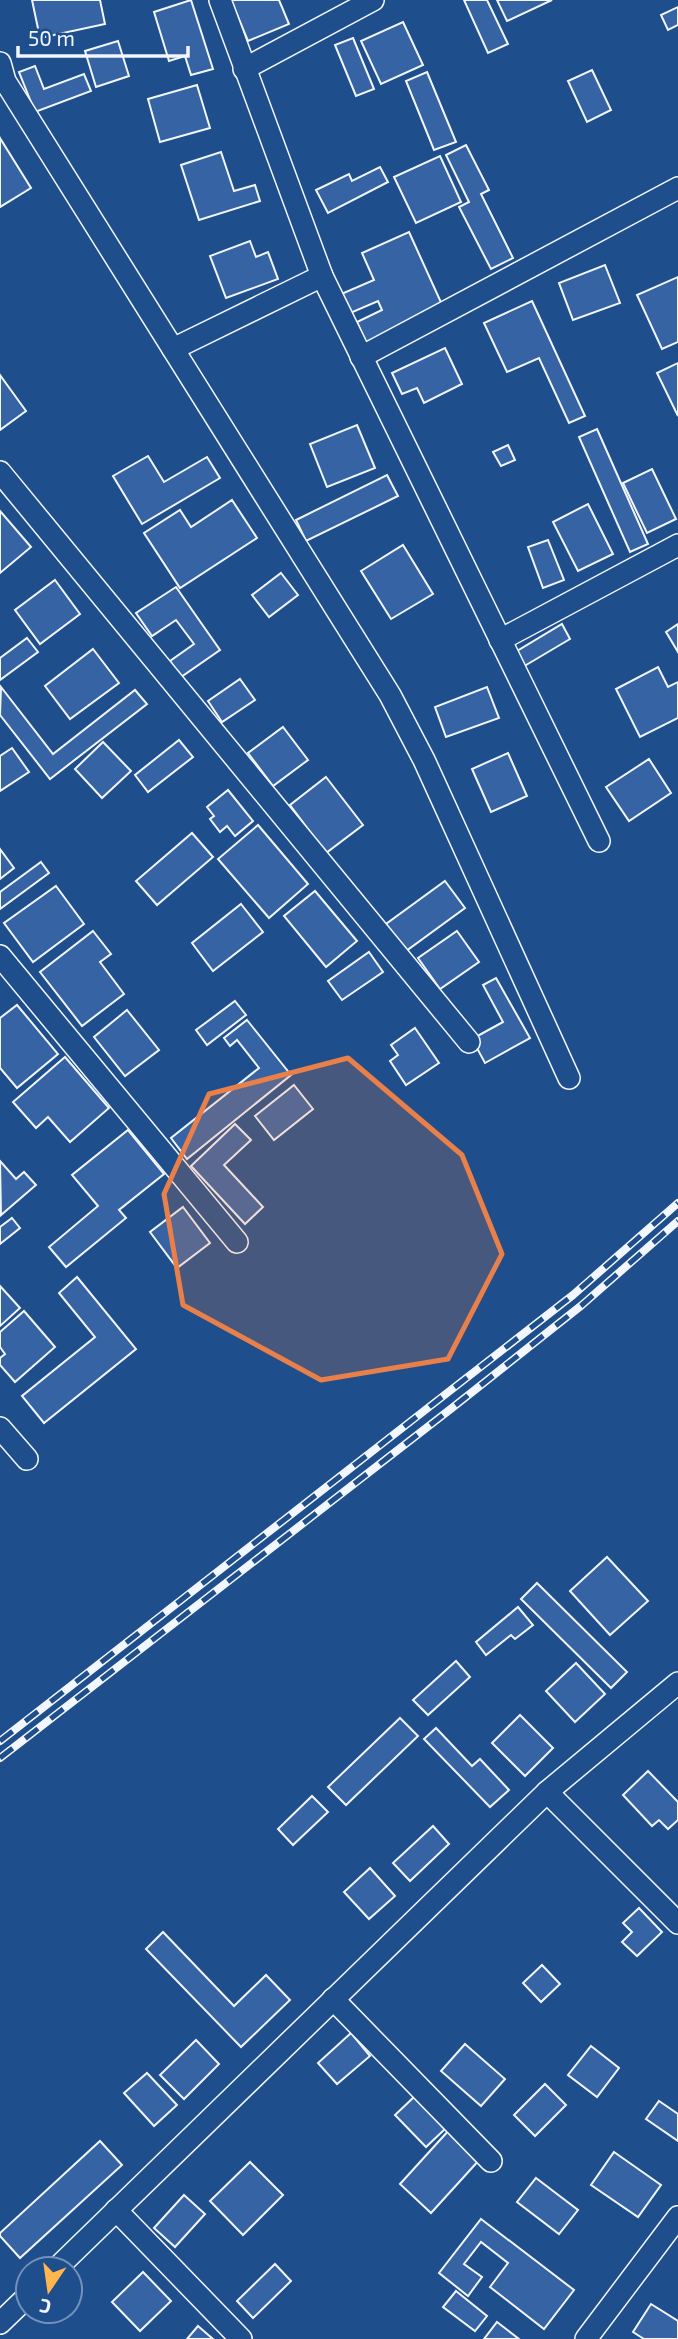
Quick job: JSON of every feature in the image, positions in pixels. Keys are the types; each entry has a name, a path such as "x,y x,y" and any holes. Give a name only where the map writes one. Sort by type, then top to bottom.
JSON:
{"street":[{"path":"220,0 322,276 599,841"},
{"path":"244,69 373,0"},
{"path":"2,76 390,695 424,761 569,1078"},
{"path":"361,357 678,188"},
{"path":"173,349 322,276"},
{"path":"0,472 470,1042"},
{"path":"500,640 678,545"},
{"path":"0,956 237,1242"},
{"path":"0,1428 27,1459"},
{"path":"70,2255 547,1791 678,1683"},
{"path":"547,1791 678,1923"},
{"path":"333,1999 491,2161"},
{"path":"116,2210 241,2339"},
{"path":"586,2339 678,2217"},
{"path":"0,2323 14,2310"}],"highlighted area":[{"path":"348,1058 462,1155 502,1254 448,1359 321,1380 183,1305 164,1194 209,1094"}],"building":[{"path":"32,0 100,0 105,24 40,38"},
{"path":"191,0 213,69 191,75 185,56 169,61 154,12"},
{"path":"231,0 279,0 289,24 248,41"},
{"path":"464,0 487,0 508,44 488,53"},
{"path":"497,0 552,0 507,21"},
{"path":"678,7 678,25 668,30 661,15"},
{"path":"403,22 423,65 381,84 361,41"},
{"path":"353,38 374,89 356,96 335,45"},
{"path":"118,41 129,76 96,87 85,51"},
{"path":"35,66 44,89 84,74 91,91 35,112 19,72"},
{"path":"592,70 611,110 587,122 568,81"},
{"path":"427,72 456,142 434,150 406,81"},
{"path":"197,85 210,128 160,142 148,99"},
{"path":"0,138 31,188 0,207"},
{"path":"466,145 489,190 481,194 513,258 491,269 459,207 469,202 446,155"},
{"path":"221,152 234,191 255,185 260,201 199,220 181,165"},
{"path":"440,156 461,202 416,223 394,177"},
{"path":"380,167 388,182 328,213 316,190 349,174 352,181"},
{"path":"409,232 444,309 366,343 357,322 382,310 378,301 348,314 339,295 374,280 362,253"},
{"path":"250,241 256,257 268,252 278,279 226,298 210,256"},
{"path":"605,265 620,303 573,320 559,283"},
{"path":"678,277 678,342 662,349 637,295"},
{"path":"532,301 585,416 569,423 539,358 507,372 484,323"},
{"path":"445,348 462,384 424,403 417,388 402,394 392,373"},
{"path":"678,363 678,416 657,373"},
{"path":"0,375 26,411 0,430"},
{"path":"357,425 375,468 327,487 310,444"},
{"path":"597,429 648,544 630,552 579,437"},
{"path":"508,445 515,460 501,466 493,452"},
{"path":"148,456 164,482 207,457 220,478 142,524 113,476"},
{"path":"652,469 676,519 647,533 623,483"},
{"path":"387,475 398,496 306,541 296,520"},
{"path":"232,500 257,538 180,588 144,533 180,510 191,527"},
{"path":"588,504 613,554 578,571 553,522"},
{"path":"0,511 31,547 0,573"},
{"path":"548,540 564,580 543,588 528,547"},
{"path":"403,545 433,594 391,619 361,571"},
{"path":"281,573 298,595 269,617 252,595"},
{"path":"55,580 80,614 40,644 15,610"},
{"path":"176,587 220,650 181,677 170,661 194,644 176,620 152,636 136,613"},
{"path":"562,624 570,639 516,671 507,657"},
{"path":"678,624 678,652 666,632"},
{"path":"27,638 38,652 0,680 0,658"},
{"path":"93,649 119,683 70,719 45,686"},
{"path":"658,667 668,687 678,682 678,718 640,737 616,689"},
{"path":"240,679 255,700 222,722 208,701"},
{"path":"1,687 53,754 135,690 147,704 50,779 0,715"},
{"path":"487,687 499,718 446,737 435,707"},
{"path":"283,727 308,760 273,786 248,753"},
{"path":"179,740 193,757 148,792 135,775"},
{"path":"103,742 131,771 102,798 75,769"},
{"path":"12,748 29,772 0,791 0,756"},
{"path":"508,753 527,796 491,812 472,769"},
{"path":"649,759 671,793 629,821 606,787"},
{"path":"326,777 363,825 326,853 290,805"},
{"path":"228,790 253,821 235,836 227,826 220,832 210,819 214,816 207,807"},
{"path":"258,825 308,884 269,918 218,859"},
{"path":"192,833 213,857 157,905 136,881"},
{"path":"0,849 14,868 0,879"},
{"path":"41,862 49,873 0,909 0,892"},
{"path":"445,881 465,908 406,951 386,924"},
{"path":"56,886 84,924 33,962 4,923"},
{"path":"315,891 357,941 326,967 284,916"},
{"path":"241,904 263,932 213,971 192,943"},
{"path":"93,931 111,954 100,962 124,994 82,1026 40,972"},
{"path":"457,931 479,962 440,989 418,958"},
{"path":"369,952 383,972 342,1000 328,981"},
{"path":"496,978 530,1038 485,1063 472,1039 503,1022 483,985"},
{"path":"235,1001 246,1015 207,1045 196,1030"},
{"path":"17,1005 58,1054 17,1088 0,1068 0,1018"},
{"path":"127,1010 159,1050 125,1076 94,1037"},
{"path":"247,1020 291,1075 187,1159 171,1138 259,1068 237,1040 230,1046 224,1038"},
{"path":"415,1028 439,1063 406,1085 390,1061 398,1055 391,1045"},
{"path":"65,1057 109,1108 70,1142 48,1117 36,1128 13,1102"},
{"path":"294,1085 313,1109 274,1140 255,1116"},
{"path":"235,1124 251,1140 224,1165 263,1207 245,1224 191,1166"},
{"path":"128,1130 164,1174 119,1210 126,1218 66,1267 49,1247 98,1206 72,1175"},
{"path":"0,1161 16,1179 24,1172 36,1185 1,1215"},
{"path":"183,1207 210,1243 177,1268 150,1232"},
{"path":"12,1218 20,1228 0,1244 0,1227"},
{"path":"77,1277 136,1349 44,1423 22,1396 95,1337 59,1293"},
{"path":"0,1286 20,1308 0,1326"},
{"path":"24,1311 55,1347 15,1382 0,1365 0,1358 5,1354 0,1347 0,1332"},
{"path":"607,1557 648,1601 610,1635 570,1591"},
{"path":"537,1583 627,1672 611,1688 521,1599"},
{"path":"518,1607 533,1625 515,1639 511,1635 486,1655 476,1642"},
{"path":"456,1661 470,1677 428,1715 413,1700"},
{"path":"576,1663 605,1694 575,1722 546,1691"},
{"path":"520,1715 553,1748 525,1776 492,1743"},
{"path":"400,1718 418,1736 346,1805 328,1787"},
{"path":"436,1728 472,1766 480,1759 509,1790 490,1807 424,1739"},
{"path":"648,1771 678,1802 678,1820 668,1829 659,1820 652,1826 623,1795"},
{"path":"312,1796 328,1812 293,1845 278,1829"},
{"path":"433,1826 449,1844 410,1881 393,1863"},
{"path":"370,1868 395,1896 369,1919 344,1892"},
{"path":"639,1908 662,1932 637,1956 622,1942 632,1932 623,1923"},
{"path":"163,1932 234,2006 266,1975 290,2000 241,2047 146,1949"},
{"path":"542,1965 560,1984 541,2002 523,1983"},
{"path":"351,2033 370,2056 337,2084 318,2063"},
{"path":"196,2040 219,2064 184,2099 160,2075"},
{"path":"465,2044 505,2079 481,2106 441,2071"},
{"path":"591,2046 619,2068 597,2097 568,2075"},
{"path":"147,2073 177,2105 154,2126 124,2093"},
{"path":"545,2084 566,2105 535,2136 514,2115"},
{"path":"414,2097 445,2129 426,2147 395,2115"},
{"path":"659,2101 678,2114 678,2141 646,2119"},
{"path":"450,2129 481,2158 431,2213 400,2184"},
{"path":"100,2141 122,2165 23,2255 17,2255 0,2233"},
{"path":"614,2152 661,2185 638,2217 591,2185"},
{"path":"250,2162 283,2195 243,2235 210,2201"},
{"path":"536,2178 578,2210 559,2234 517,2202"},
{"path":"184,2195 205,2214 175,2247 154,2228"},
{"path":"481,2219 574,2290 544,2329 490,2287 508,2263 481,2242 464,2264 482,2277 468,2296 439,2273"},
{"path":"275,2264 291,2281 253,2318 237,2301"},
{"path":"143,2272 171,2301 140,2331 112,2302"},
{"path":"456,2291 487,2316 475,2331 443,2307"},
{"path":"651,2304 678,2321 678,2339 644,2339 633,2332"},
{"path":"497,2322 519,2339 484,2339"},
{"path":"198,2326 213,2339 187,2339"}],"railway":[{"path":"0,1741 573,1295 678,1203"},
{"path":"0,1758 452,1408 582,1305 678,1221"}]}
